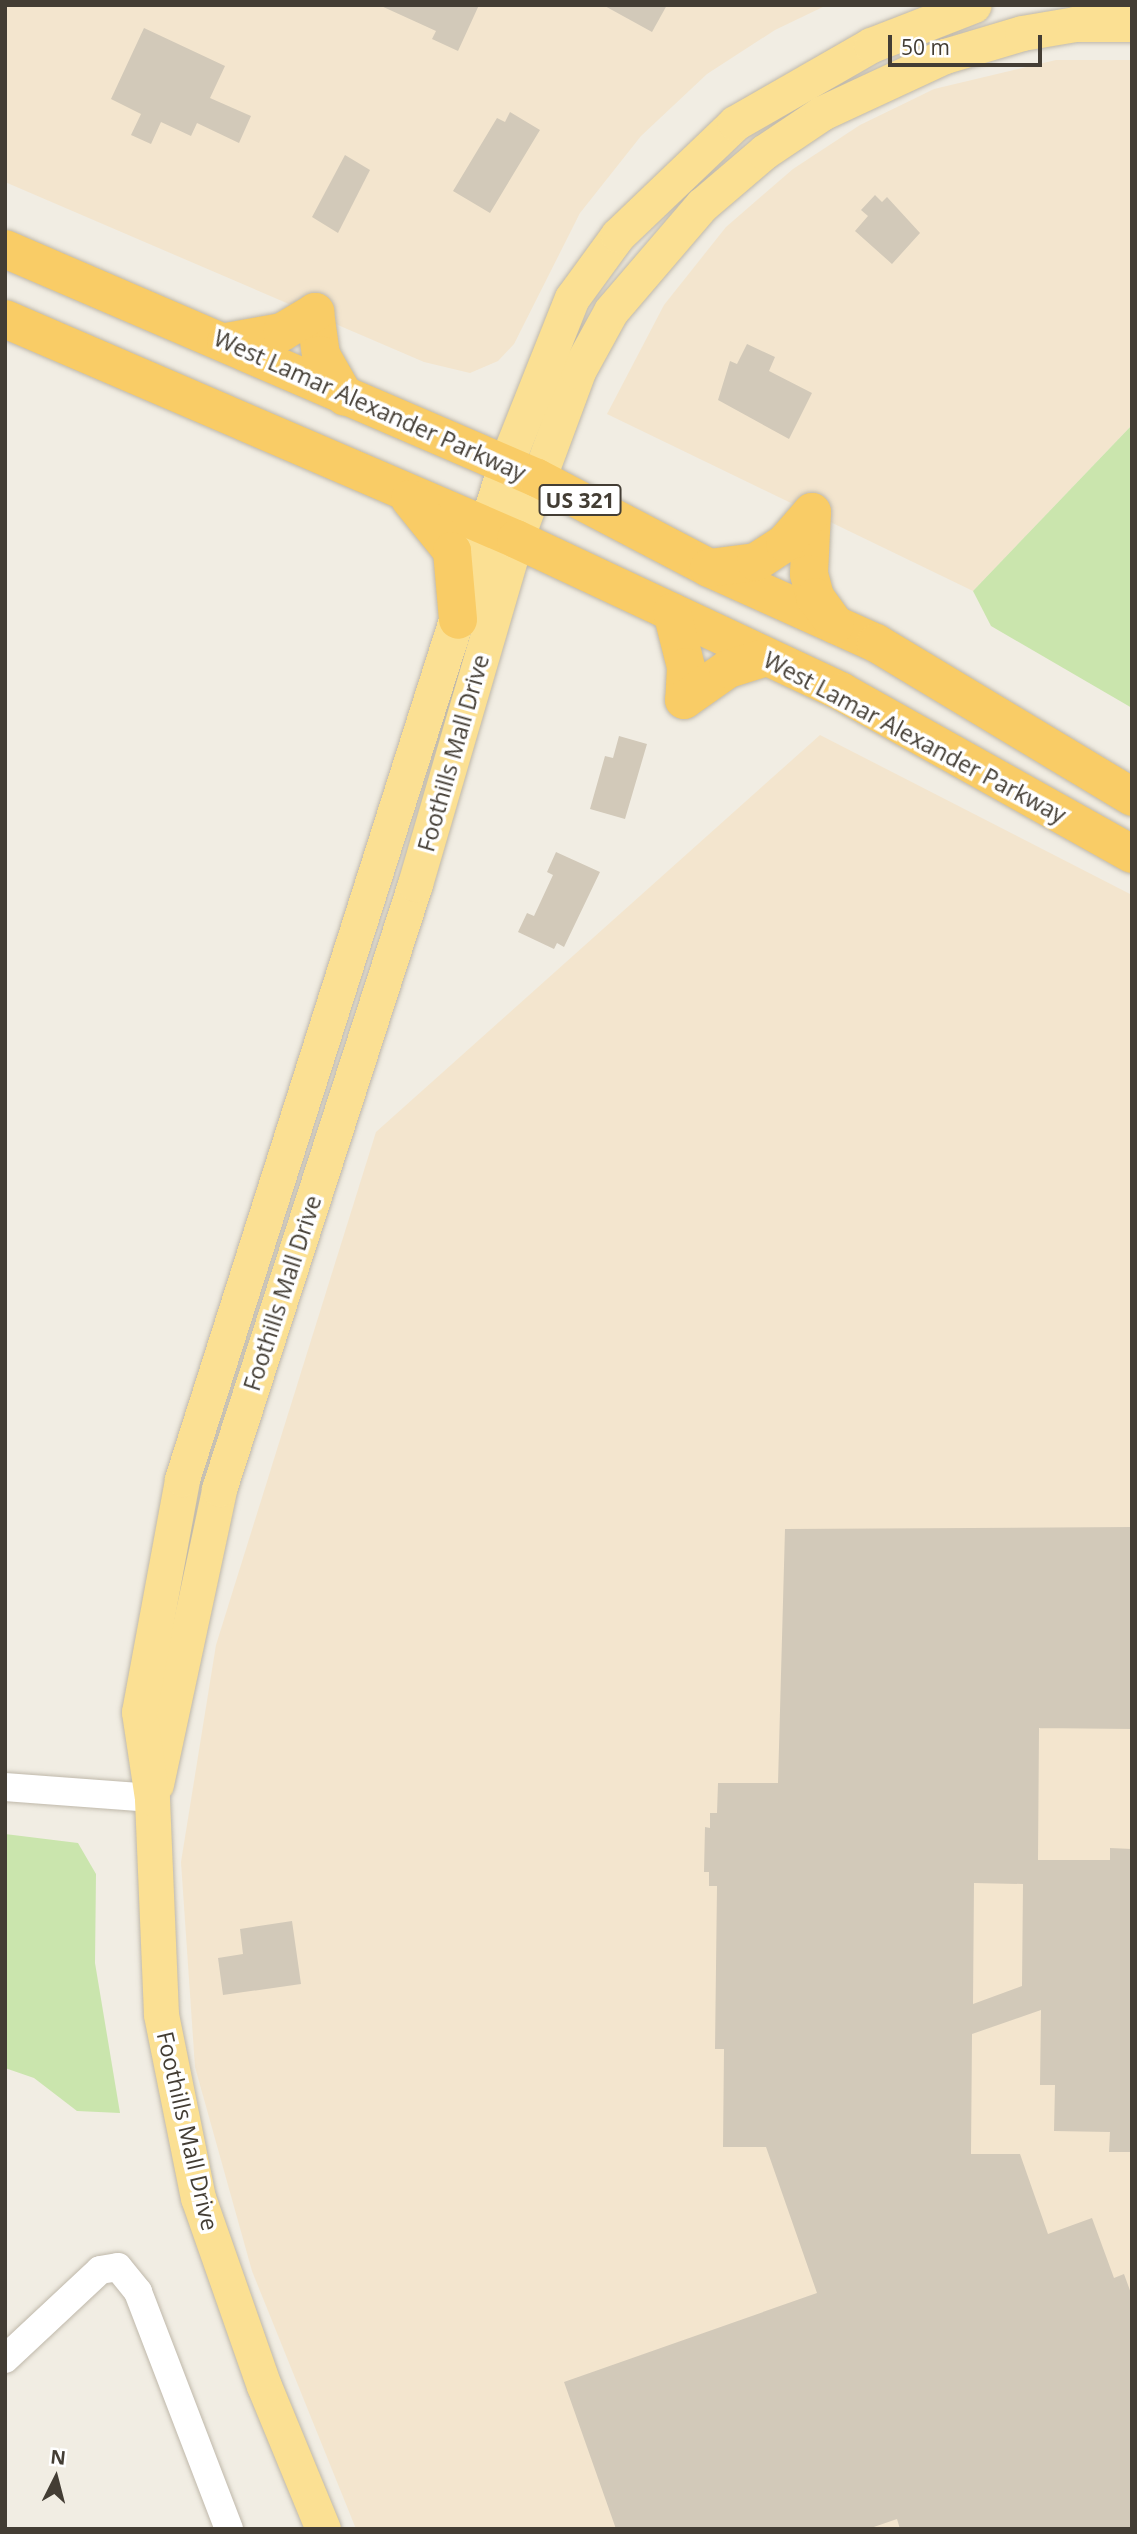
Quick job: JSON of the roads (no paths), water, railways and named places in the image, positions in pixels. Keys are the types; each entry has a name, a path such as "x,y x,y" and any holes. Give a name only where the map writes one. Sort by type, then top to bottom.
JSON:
{"highway":[{"name":"West Lamar Alexander Parkway","path":"5,249 226,342 345,397 521,472 709,568 876,643 1132,797"},
{"path":"226,342 270,336 315,312 321,355 345,397"},
{"name":"West Lamar Alexander Parkway","path":"5,319 502,532 842,692 1132,854"},
{"path":"402,489 452,551 457,620"},
{"path":"709,568 757,562 785,544 812,512 809,574 815,597 835,625"},
{"path":"673,612 686,667 684,700 728,669 767,657"}],"main road":[{"name":"Foothills Mall Drive","path":"152,1798 219,1489 415,884 502,532 572,298 618,235 677,174 734,123 803,79 883,40 974,5"},
{"name":"Foothills Mall Drive","path":"521,472 611,311 702,205 764,152 822,113 945,56 1022,33 1075,24 1132,23"},
{"name":"Foothills Mall Drive","path":"323,2529 264,2386 198,2198 161,2014 152,1798 139,1712 182,1479 457,620 502,532"}],"street":[{"path":"5,1787 152,1798"},
{"path":"5,2358 100,2270 118,2267 138,2292 229,2529"}]}
